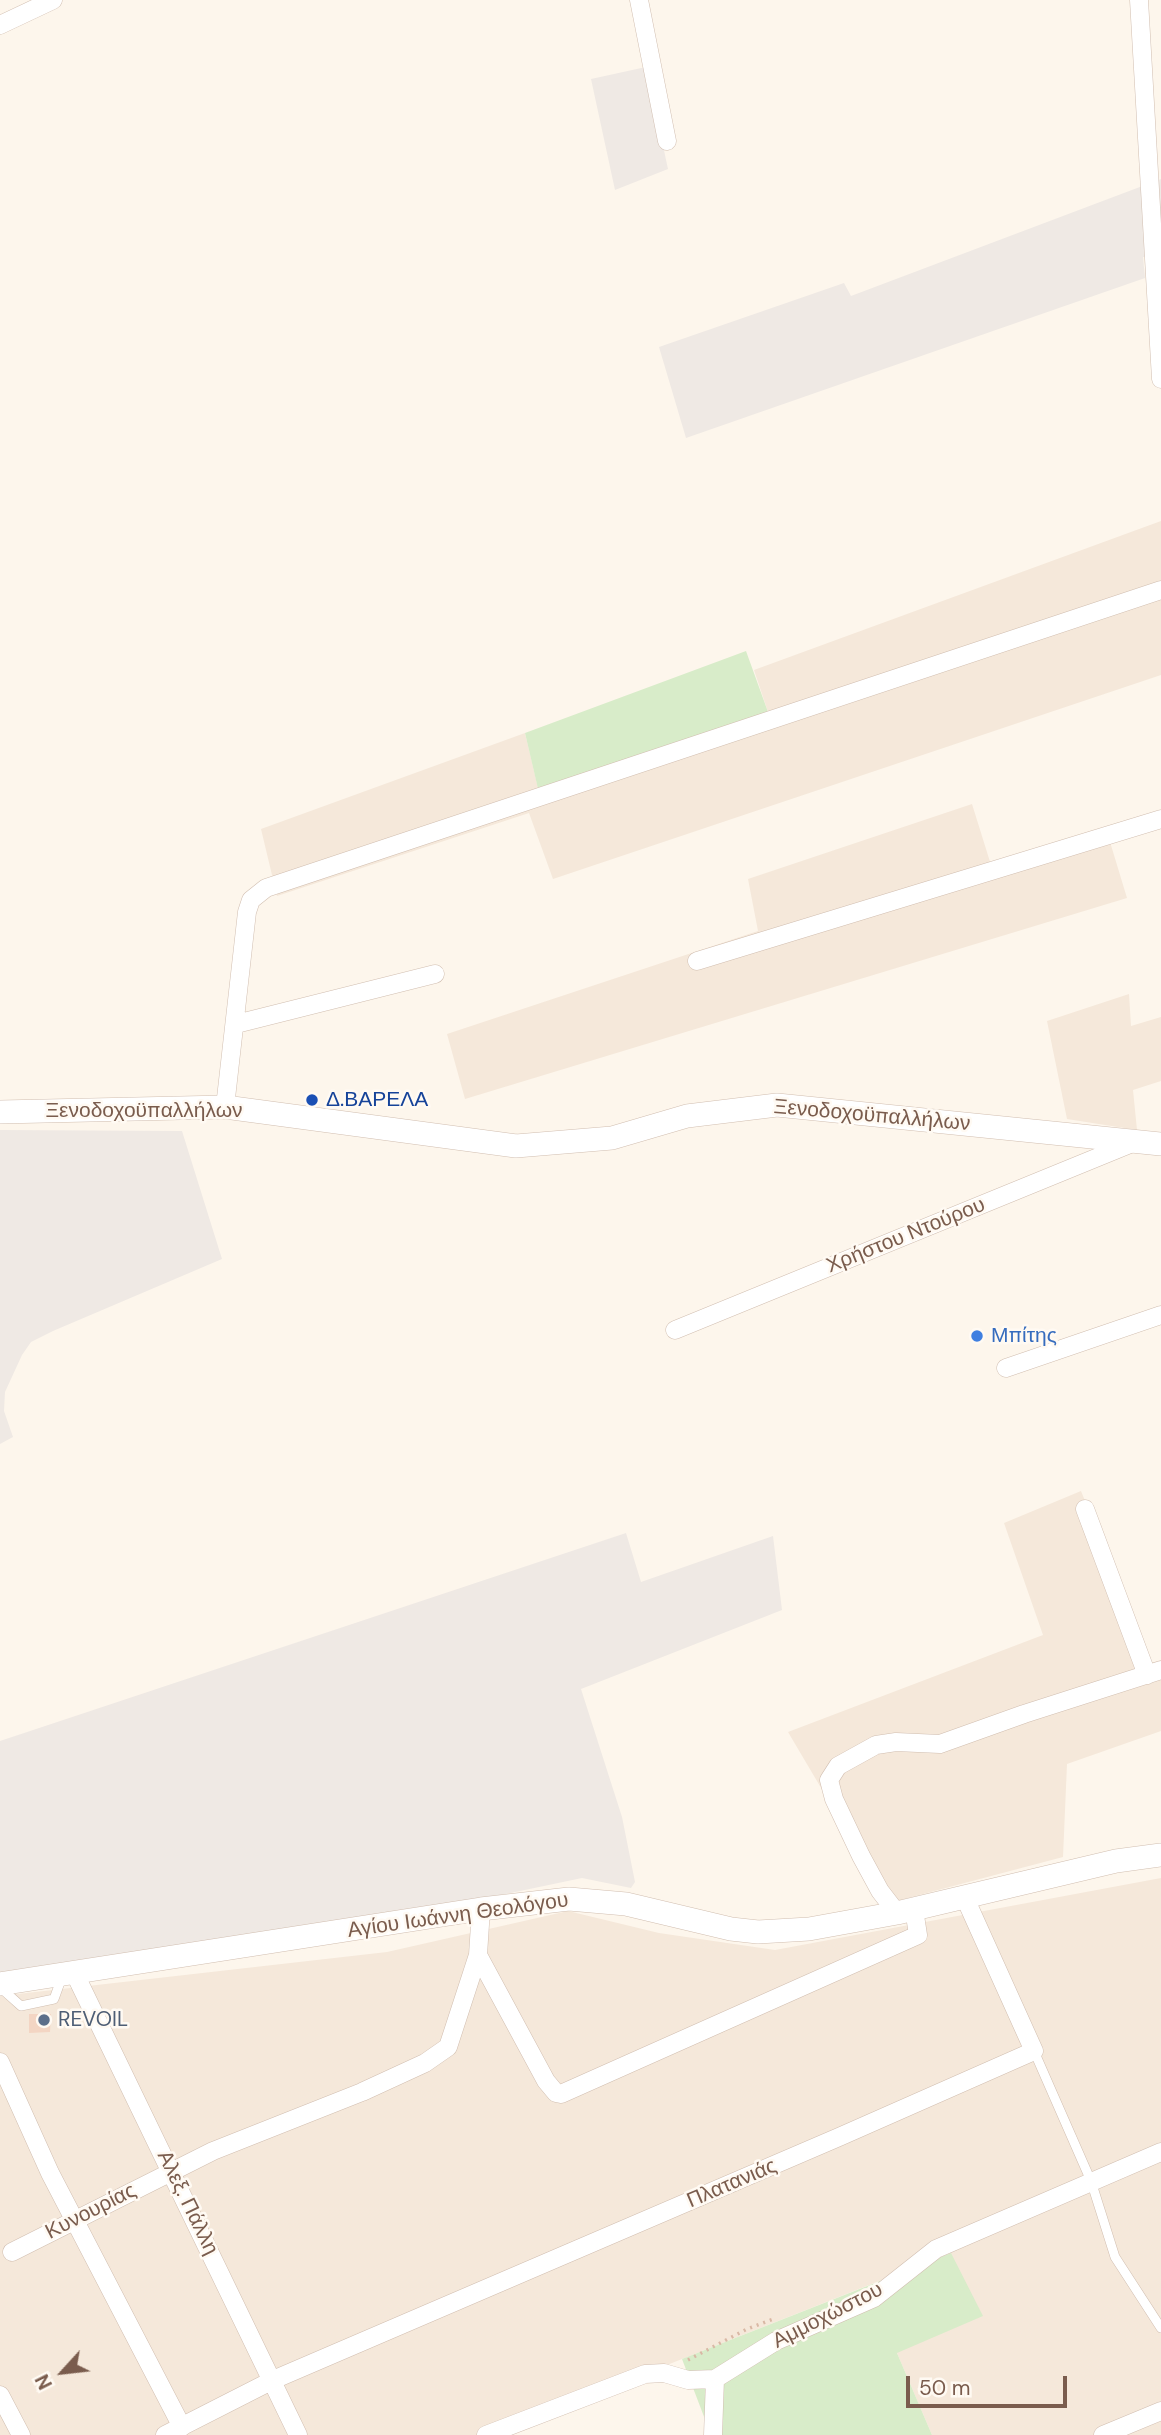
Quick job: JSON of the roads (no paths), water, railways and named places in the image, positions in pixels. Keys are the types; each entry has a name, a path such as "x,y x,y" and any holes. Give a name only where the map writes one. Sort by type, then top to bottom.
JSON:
{"street":[{"path":"0,24 53,0"},
{"path":"639,0 667,141"},
{"path":"1139,0 1157,263 1161,379"},
{"path":"225,1107 247,912 251,900 266,888 1161,590"},
{"path":"697,961 1161,819"},
{"path":"236,1024 435,974"},
{"name":"Ξενοδοχοϋπαλλήλων","path":"0,1112 225,1107 516,1146 612,1138 687,1116 777,1105 1161,1144"},
{"name":"Χρήστου Ντούρου","path":"675,1330 1137,1141"},
{"path":"1006,1368 1161,1315"},
{"path":"478,1955 546,2081 556,2094 561,2094 918,1935 906,1911 880,1891 834,1799 829,1780 838,1766 876,1745 896,1742 940,1744 1154,1672 1085,1509"},
{"name":"Αγίου Ιωάννη Θεολόγου","path":"0,1986 481,1909 569,1899 596,1900 667,1912 730,1929 758,1932 809,1929 965,1898 1116,1861 1161,1855"},
{"path":"965,1898 1034,2051"},
{"name":"Κυνουρίας","path":"12,2252 213,2151 387,2080 425,2063 449,2047 478,1955 481,1909"},
{"name":"Αλεξ. Πάλλη","path":"69,1973 171,2171 298,2435"},
{"name":"Πλατανιάς","path":"165,2435 273,2380 1034,2051"},
{"path":"0,2062 27,2127 182,2427"},
{"name":"Αμμοχώστου","path":"715,2379 776,2341 874,2298 936,2249 1161,2152"},
{"path":"486,2435 645,2374 664,2373 688,2380 715,2379 713,2435"},
{"path":"0,2395 21,2435"},
{"path":"1103,2435 1161,2411"}],"lane":[{"path":"1034,2051 1091,2181 1115,2257 1161,2328"}],"place":[{"name":"Δ.ΒΑΡΕΛΑ","path":"312,1100"},
{"name":"Μπίτης","path":"977,1336"},
{"name":"REVOIL","path":"44,2020"}]}
